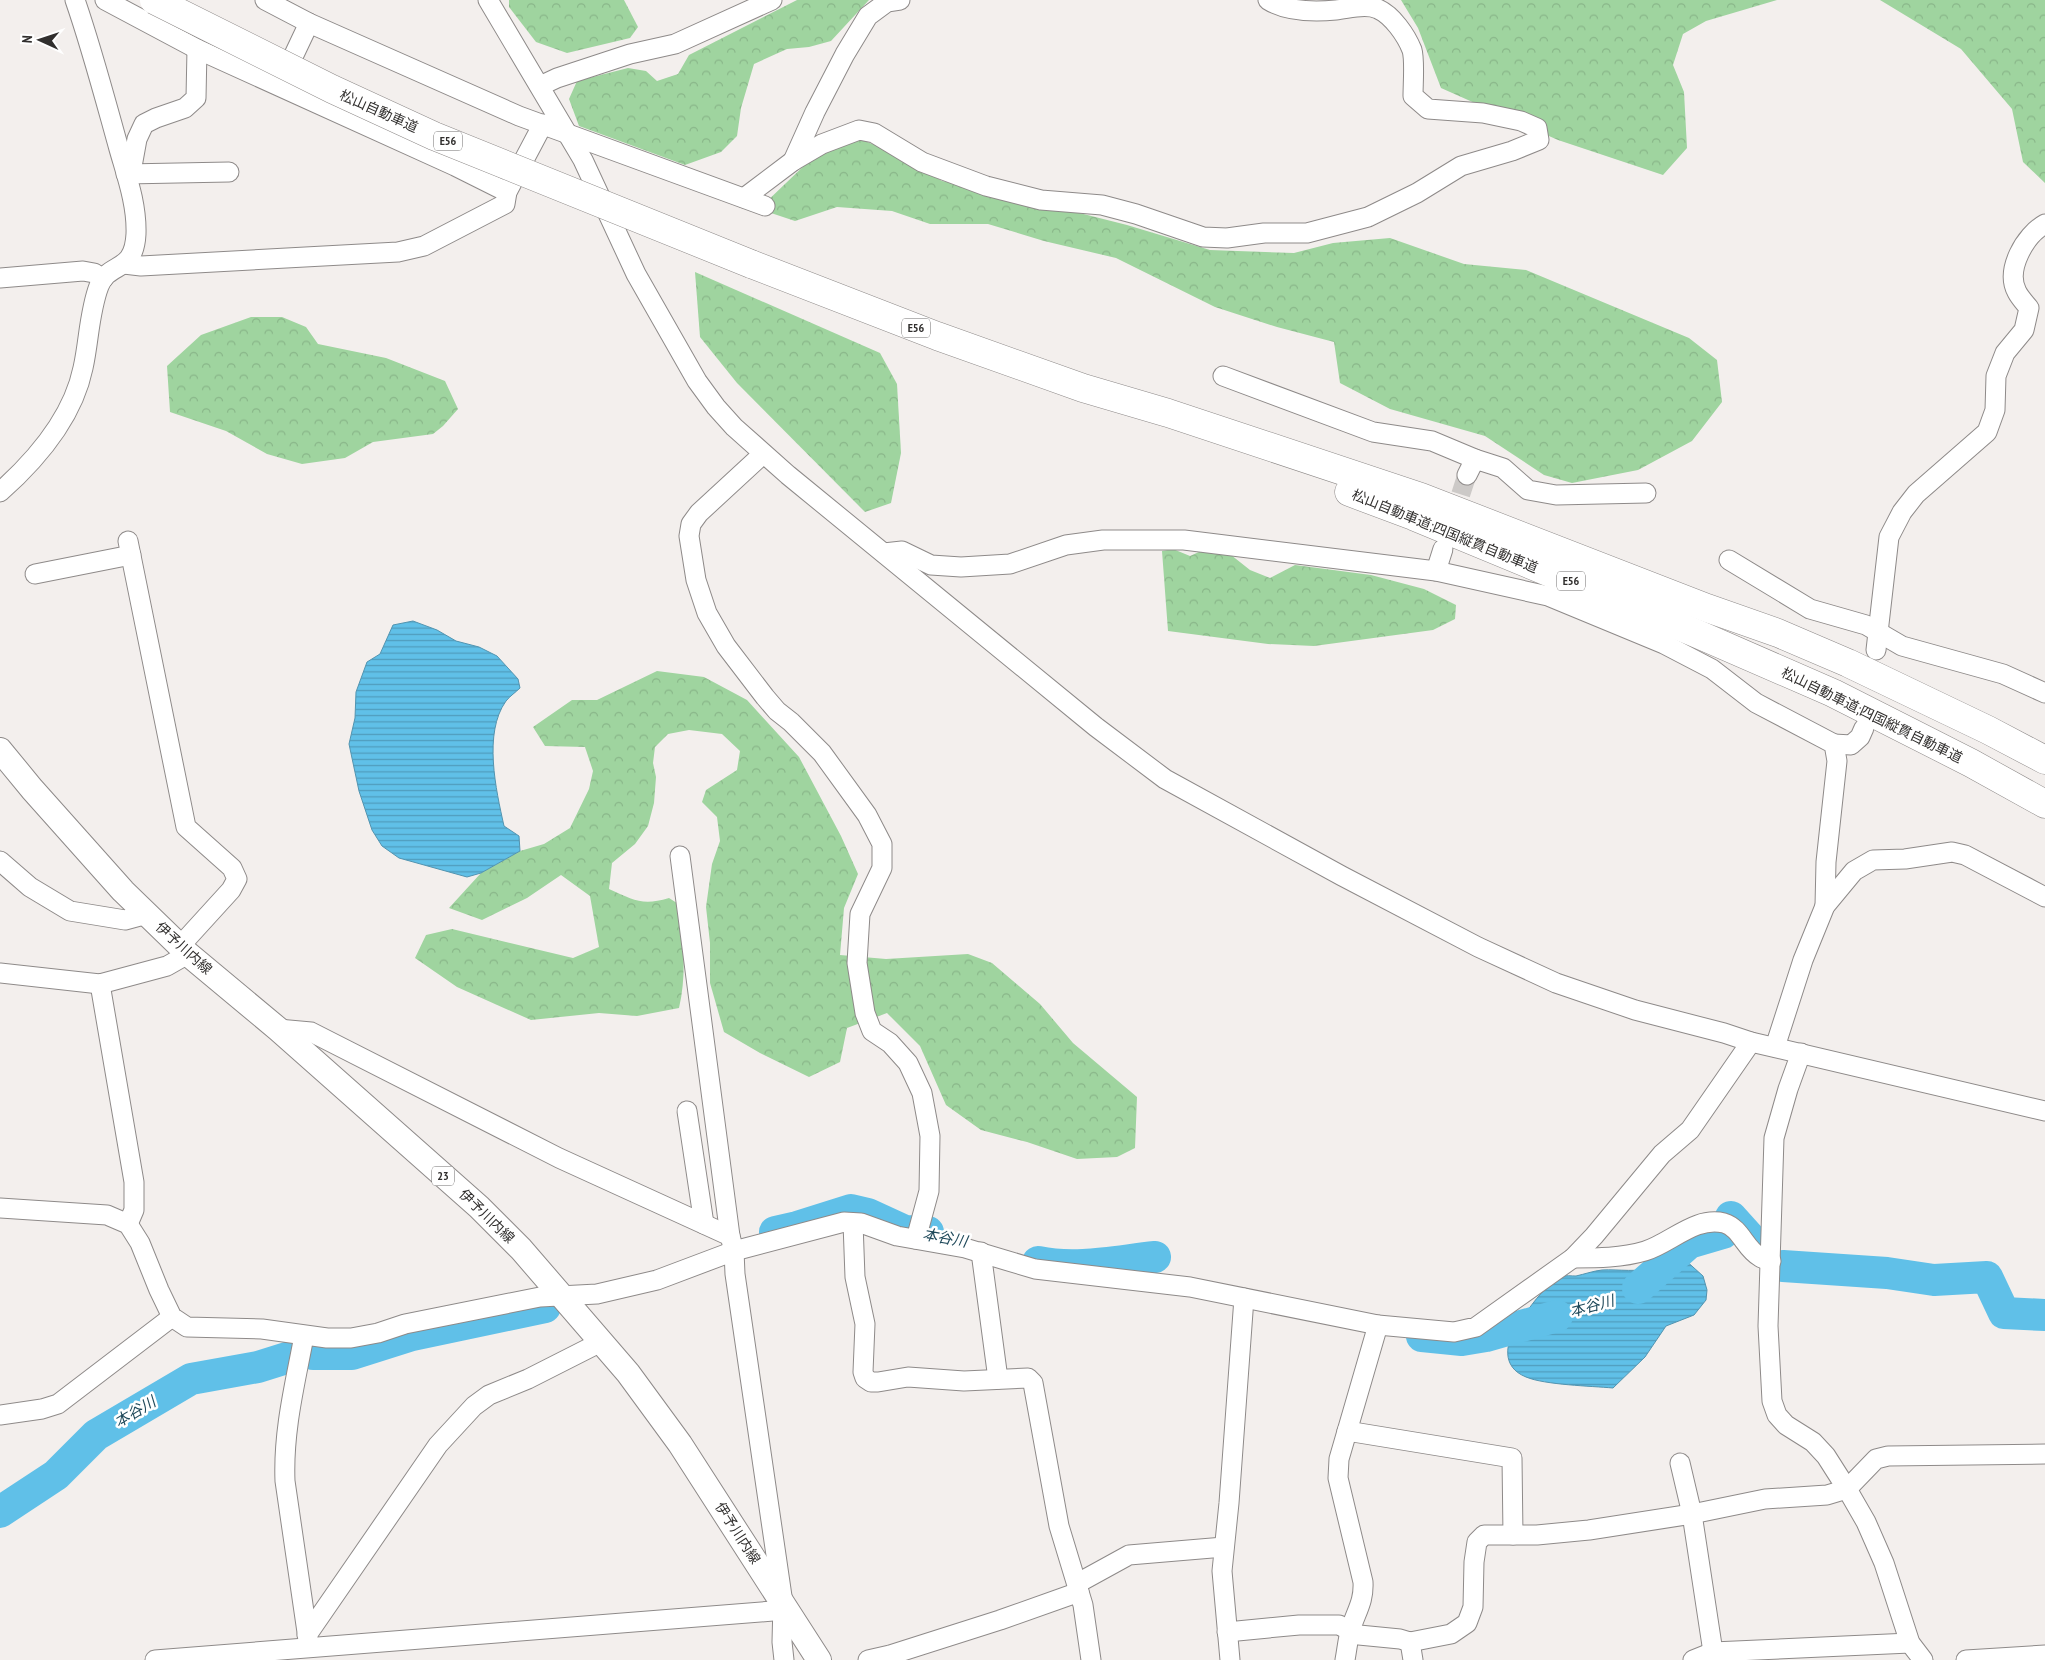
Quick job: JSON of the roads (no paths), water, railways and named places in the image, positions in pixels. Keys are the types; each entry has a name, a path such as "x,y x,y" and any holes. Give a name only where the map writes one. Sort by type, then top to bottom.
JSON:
{"highway":[{"name":"松山自動車道","path":"153,13 332,89 434,136 751,264"},
{"name":"松山自動車道;四国縦貫自動車道","path":"751,264 937,336 1083,388 1168,413 1422,498 1706,608 1778,633 1857,667 1988,730 2045,760"},
{"name":"松山自動車道;四国縦貫自動車道","path":"1083,388 1164,423 1413,516 1693,632 1833,693 1972,763 2045,804"}],"main road":[{"name":"伊予川内線","path":"0,750 32,790 104,869 184,950 278,1029 479,1207 521,1249 628,1373 680,1444 819,1660"}],"street":[{"path":"0,492 26,466 66,415 78,390 99,286 107,273 124,264 133,253 136,235 135,209 126,174 100,76 75,0"},
{"path":"105,0 153,13 197,49 507,192"},
{"path":"153,13 164,0"},
{"path":"265,0 293,6 309,23 543,124 765,206"},
{"path":"488,0 568,133 583,160 636,274 697,381 716,407 763,454 1096,727 1165,779 1342,876 1478,947 1556,983 1635,1010 1751,1042 2045,1112"},
{"path":"540,86 557,78 630,54 675,44 772,0"},
{"path":"793,161 815,112 845,54 868,16 887,2 900,0"},
{"path":"744,198 793,161 822,144 859,130 874,133 922,162 955,176 1041,200 1102,205 1136,214 1203,237 1227,238 1264,234 1307,233 1368,217 1417,193 1461,166 1512,151 1540,140 1537,128 1522,121 1483,113 1428,109 1413,96 1412,51 1391,18 1377,8 1358,7 1335,10 1306,10 1278,6 1268,0"},
{"path":"280,87 309,23"},
{"path":"126,174 133,161 137,139 144,124 185,108 196,98 197,49"},
{"path":"124,264 141,266 398,252 424,246 505,204 507,192 543,124"},
{"path":"126,174 229,172"},
{"path":"1877,642 1889,537 1902,512 1916,494 1987,432 1995,410 1996,376 2005,353 2024,330 2029,308 2016,292 2012,273 2023,247 2037,229 2045,224"},
{"path":"0,278 83,271 94,273 104,279"},
{"path":"1223,376 1373,432 1432,440 1471,467 1503,468 1528,490 1556,495 1646,493"},
{"path":"763,454 699,513 691,524 689,536 696,580 707,613 726,646 777,711 791,722 822,753 866,815 882,844 882,868 860,914 857,964 865,1013 872,1030 890,1043 908,1063 922,1093 930,1136 928,1192 916,1240"},
{"path":"884,554 902,551 932,565 961,567 1010,564 1066,545 1103,540 1184,540 1436,571 1548,596 1664,644 1712,669 1756,703 1834,744 1851,745 1860,737 1864,728"},
{"path":"0,973 100,984 167,966 184,950 231,890 237,879 232,868 186,826 130,548 35,574"},
{"path":"1436,571 1443,549"},
{"path":"1729,560 1810,608 1866,624 1877,642 1902,646 2003,674 2045,693"},
{"path":"1825,906 1826,862 1837,761 1834,744"},
{"path":"1775,1047 1803,960 1825,906 1854,871 1873,860 1905,859 1952,852 1965,855 2045,897"},
{"path":"680,856 735,1274 783,1603 782,1642 784,1660"},
{"path":"0,861 30,887 70,911 125,920 147,914"},
{"path":"100,984 134,1182 134,1210 128,1224"},
{"path":"278,1029 311,1032 559,1158 704,1224 732,1244"},
{"path":"0,1208 107,1215 128,1224 140,1243 158,1290 172,1317 187,1327 262,1329 304,1336 351,1338 378,1333 405,1324 531,1299 597,1294 657,1280 732,1244 853,1222 916,1240 981,1252 1035,1269 1190,1286 1378,1325 1454,1332 1476,1327 1573,1258 1594,1236 1662,1154 1690,1130 1751,1042"},
{"path":"1801,1053 1774,1138 1769,1336 1772,1402 1777,1415 1786,1425 1813,1442 1826,1456 1847,1488 1866,1522 1884,1563 1910,1642 1923,1660"},
{"path":"687,1111 704,1224"},
{"path":"853,1222 855,1277 864,1324 863,1372 865,1378 871,1382 908,1377 964,1380 1028,1378 1033,1383 1059,1526 1083,1605 1091,1660"},
{"path":"1573,1258 1623,1256 1647,1250 1688,1228 1705,1224 1724,1223 1736,1229 1748,1246 1759,1257 1771,1260"},
{"path":"981,1252 998,1379"},
{"path":"1230,1660 1222,1571 1229,1503 1244,1298"},
{"path":"0,1415 42,1409 58,1404 172,1317"},
{"path":"1345,1660 1351,1631 1362,1604 1363,1582 1338,1478 1339,1459 1378,1325"},
{"path":"304,1336 290,1408 284,1456 285,1480 308,1641"},
{"path":"308,1641 438,1445 474,1406 489,1396 528,1379 601,1342"},
{"path":"1346,1431 1512,1458 1513,1535"},
{"path":"1227,1632 1299,1625 1339,1625 1359,1635 1400,1639 1411,1651 1451,1634 1467,1623 1472,1607 1477,1542 1484,1535 1537,1535 1588,1530 1692,1514 1765,1499 1827,1494 1847,1488 1876,1459 1888,1456 2045,1454"},
{"path":"1680,1463 1692,1514 1713,1652"},
{"path":"868,1660 890,1655 1000,1620 1078,1587 1129,1555 1224,1547"},
{"path":"155,1660 235,1657 308,1641 773,1611 783,1603"},
{"path":"1693,1660 1713,1652 1910,1642"},
{"path":"1966,1660 2045,1655"}],"water":[{"path":"413,621 437,630 456,641 479,647 497,656 518,679 520,688 506,701 499,714 493,745 493,762 504,826 519,836 520,851 481,873 467,877 399,858 382,846 372,830 359,791 349,744 355,718 356,692 367,662 380,654 393,625"},
{"path":"1683,1258 1703,1276 1707,1290 1706,1300 1694,1315 1666,1326 1645,1357 1613,1388 1568,1385 1534,1380 1518,1373 1512,1367 1509,1361 1508,1346 1514,1331 1537,1298 1561,1277 1576,1276 1602,1270 1649,1269 1674,1259"}],"waterway":[{"name":"本谷川","path":"775,1232 851,1210 868,1214 905,1231 928,1232"},
{"name":"本谷川","path":"1638,1288 1689,1243 1723,1233 1731,1217 1749,1237"},
{"name":"本谷川","path":"1038,1262 1082,1265 1155,1257"},
{"name":"本谷川","path":"1783,1266 1887,1273 1934,1280 1987,1277 2004,1313 2045,1315"},
{"name":"本谷川","path":"313,1354 352,1354 412,1335 545,1307"},
{"name":"本谷川","path":"1422,1336 1462,1340 1486,1336 1557,1316"},
{"name":"本谷川","path":"0,1512 56,1475 96,1435 191,1379 258,1367 293,1356"}],"tunnel":[{"path":"1452,521 1467,475"}]}
